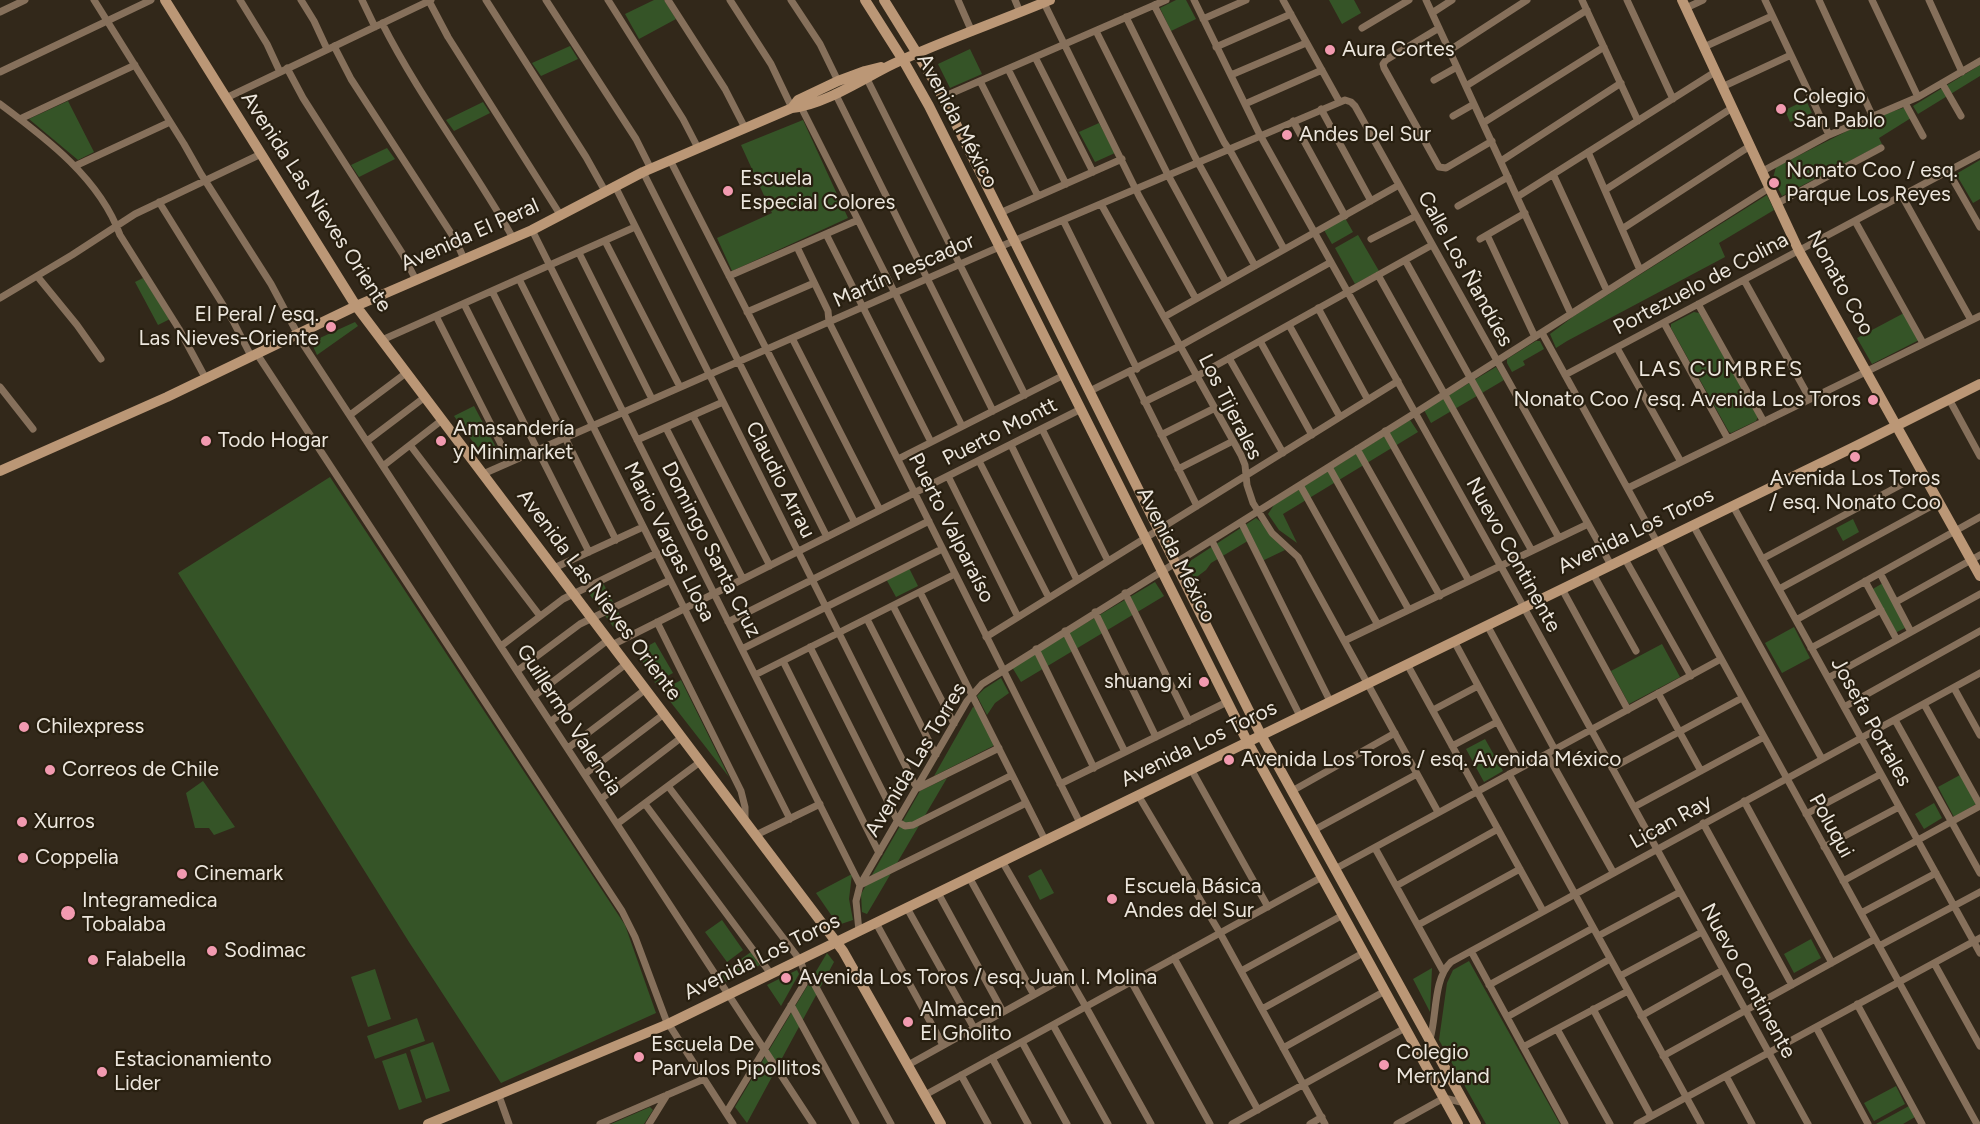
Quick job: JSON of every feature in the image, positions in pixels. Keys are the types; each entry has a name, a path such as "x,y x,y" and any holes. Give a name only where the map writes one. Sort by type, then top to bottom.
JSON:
{"main road":[{"name":"Avenida Las Nieves Oriente","path":"165,0 356,306 853,966 941,1124"},
{"name":"Avenida México","path":"865,0 925,98 1247,741 1458,1124"},
{"name":"Avenida México","path":"884,0 943,97 1261,735 1476,1124"},
{"name":"Avenida El Peral","path":"0,471 206,379 356,306 532,230 647,170 835,93 891,65 1047,1"},
{"name":"Nonato Coo","path":"1684,4 1799,251 1955,531 1976,558 1980,576"},
{"name":"Avenida El Peral","path":"797,107 798,100 838,81 891,65"},
{"name":"Avenida Los Toros","path":"428,1124 668,1024 1980,384"}],"street":[{"path":"0,12 25,0"},
{"name":"Guillermo Valencia","path":"94,0 276,291 297,334 813,1124"},
{"path":"0,72 151,0"},
{"path":"240,0 402,253 416,280"},
{"path":"301,0 456,242 464,260"},
{"path":"362,0 513,238"},
{"name":"Claudio Arrau","path":"486,0 586,157 635,227 918,788"},
{"path":"546,0 631,131 647,170 738,361 827,537"},
{"path":"608,0 698,148"},
{"path":"668,0 725,89 745,128"},
{"path":"730,0 797,107 858,220 962,426"},
{"path":"791,0 819,44 838,81"},
{"path":"958,0 972,32"},
{"path":"1015,0 1020,12"},
{"path":"943,97 1166,0"},
{"name":"Nuevo Continente","path":"1194,0 1260,135 1524,607 1808,1124"},
{"path":"1203,19 1246,0"},
{"name":"Calle Los Ñandúes","path":"1283,0 1339,101 1345,100 1353,104 1611,565"},
{"path":"1362,28 1409,0"},
{"path":"1426,0 1571,314"},
{"path":"1432,13 1452,0"},
{"path":"1450,50 1527,0"},
{"path":"1582,0 1638,121"},
{"path":"1627,0 1673,99"},
{"path":"1684,4 1703,0"},
{"path":"1765,0 1829,135"},
{"path":"1819,0 1872,116"},
{"path":"1872,0 1918,97"},
{"path":"1929,0 1962,72"},
{"path":"226,98 426,1 561,216"},
{"path":"1047,1 1064,44 1136,189 1196,299"},
{"path":"1154,5 1284,249"},
{"path":"1466,86 1587,9"},
{"path":"1216,47 1291,15"},
{"path":"1704,47 1772,16"},
{"path":"1126,18 1198,162 1255,266"},
{"path":"1439,28 1383,63 1437,165 1446,168 1492,141"},
{"path":"1096,31 1168,175 1226,282"},
{"path":"1231,75 1306,43"},
{"path":"1483,123 1604,47"},
{"path":"1722,87 1791,55"},
{"path":"1035,57 1093,172"},
{"path":"1761,172 1829,135 1918,97 1980,61"},
{"path":"20,119 135,65"},
{"path":"1434,80 1457,66"},
{"path":"1008,69 1066,184"},
{"path":"1245,104 1322,70"},
{"path":"1517,197 1715,72"},
{"path":"867,79 1025,395"},
{"path":"980,81 1038,196"},
{"path":"1942,83 1961,116"},
{"path":"1501,160 1621,84"},
{"path":"835,93 993,411"},
{"name":"Martín Pescador","path":"483,474 1339,101"},
{"path":"1905,103 1923,136"},
{"path":"0,104 75,166 117,225 120,236 206,379"},
{"path":"1453,116 1474,104"},
{"path":"1605,190 1732,108"},
{"path":"1321,109 1371,201"},
{"path":"1293,121 1345,216"},
{"path":"75,166 170,122"},
{"path":"1622,229 1750,146"},
{"path":"1776,204 1881,148"},
{"path":"1588,152 1640,270"},
{"path":"0,298 117,225 159,202 261,154"},
{"name":"Portezuelo de Colina","path":"1565,375 1980,154"},
{"path":"1000,213 1122,159"},
{"path":"670,160 855,523"},
{"path":"1948,171 1980,227"},
{"path":"1553,174 1607,291"},
{"path":"1458,206 1508,177"},
{"path":"1164,317 1399,185"},
{"name":"Avenida Las Torres","path":"859,931 856,901 860,885 954,724 972,695 982,684 1769,188"},
{"path":"1902,196 1971,320"},
{"path":"159,202 254,355 622,911 635,937 668,1024 733,1124"},
{"name":"Los Tijerales","path":"1101,204 1243,460 1250,495 1258,512 1272,533 1298,556 1438,813"},
{"path":"1525,213 1483,237 1535,337"},
{"path":"1371,239 1416,216"},
{"path":"729,276 858,220"},
{"path":"1063,220 1133,370 1144,402 1197,506"},
{"path":"1855,221 1923,343"},
{"path":"382,340 635,227"},
{"name":"Domingo Santa Cruz","path":"532,230 860,885"},
{"path":"826,234 931,442"},
{"path":"605,241 680,387"},
{"path":"1144,402 1197,376 1432,245"},
{"name":"Puerto Valparaíso","path":"797,246 828,311 829,322 1080,823"},
{"path":"579,253 652,399"},
{"path":"1405,260 1559,538"},
{"path":"1090,391 1180,346 1331,262"},
{"path":"1378,275 1532,551"},
{"path":"37,276 101,359"},
{"name":"Mario Vargas Llosa","path":"519,279 790,819"},
{"path":"1743,280 1810,399"},
{"path":"747,312 814,283"},
{"path":"492,291 616,540"},
{"path":"464,304 589,552"},
{"path":"1698,304 1764,422"},
{"path":"1318,308 1368,400"},
{"path":"436,316 510,462"},
{"path":"1628,488 1980,316"},
{"path":"1664,323 1728,439"},
{"path":"1289,324 1340,417"},
{"name":"Poluqui","path":"1542,333 1877,943 1978,1122"},
{"path":"792,338 880,510"},
{"path":"1260,341 1312,435"},
{"path":"1617,348 1681,462"},
{"path":"1229,358 1283,453"},
{"path":"350,415 406,373"},
{"path":"898,459 1064,375"},
{"path":"986,637 1398,381"},
{"path":"0,387 33,429"},
{"path":"367,441 425,397"},
{"path":"1949,399 1980,456"},
{"path":"637,440 723,402"},
{"path":"1161,435 1215,408"},
{"name":"Puerto Montt","path":"534,696 610,642 684,609 1081,410"},
{"path":"693,416 770,566"},
{"path":"383,466 442,420"},
{"path":"666,428 743,579"},
{"path":"1042,429 1108,561"},
{"path":"1385,431 1470,581"},
{"path":"1178,470 1233,441"},
{"path":"410,445 540,616"},
{"path":"1011,445 1077,580"},
{"path":"1358,449 1440,596"},
{"path":"979,461 1048,598"},
{"path":"1329,467 1409,610"},
{"path":"1762,559 1923,473"},
{"path":"948,476 1018,617"},
{"path":"1300,485 1378,625"},
{"path":"1779,589 1939,502"},
{"name":"Josefa Portales","path":"1733,506 1954,906 1977,939 1980,953"},
{"path":"1796,620 1980,517"},
{"path":"728,622 929,521"},
{"path":"1241,522 1330,701"},
{"path":"1344,641 1588,524"},
{"path":"1694,525 1822,759"},
{"path":"554,568 643,527"},
{"path":"1212,541 1300,716"},
{"path":"742,649 942,549"},
{"path":"501,646 573,594 657,553"},
{"path":"1896,602 1976,558"},
{"path":"1625,559 1690,676"},
{"path":"1880,573 1911,632"},
{"path":"755,675 955,574"},
{"path":"1593,574 1636,651"},
{"path":"517,671 580,624 670,580"},
{"path":"1865,581 1897,639"},
{"path":"1562,589 1628,710"},
{"path":"920,592 1045,840"},
{"path":"1125,594 1189,721"},
{"path":"1828,678 1980,594"},
{"path":"893,606 954,724"},
{"path":"1811,648 1881,610"},
{"path":"1095,612 1156,737"},
{"path":"867,619 936,755"},
{"path":"657,622 741,791 746,822"},
{"path":"1487,626 1555,750"},
{"path":"1065,631 1125,752"},
{"path":"1844,707 1980,631"},
{"path":"1454,641 1522,767"},
{"path":"810,647 898,822 906,826 913,825 1012,775"},
{"path":"1035,649 1094,768"},
{"path":"1335,869 1721,659"},
{"path":"783,661 879,853"},
{"path":"550,722 626,664"},
{"path":"1407,664 1543,911"},
{"name":"Lican Ray","path":"1443,971 1451,962 1656,848 1980,674"},
{"path":"1433,710 1478,686"},
{"path":"1954,688 1980,735"},
{"path":"568,748 646,690"},
{"path":"1658,693 1701,771"},
{"path":"1612,768 1742,698"},
{"path":"1060,784 1227,702"},
{"path":"1843,881 1980,806 1924,704"},
{"path":"585,774 664,714"},
{"path":"1895,720 1980,873"},
{"path":"1452,746 1497,722"},
{"path":"1292,791 1395,733"},
{"path":"601,799 682,737"},
{"path":"1634,807 1764,737"},
{"path":"918,788 999,748"},
{"path":"1547,754 1613,872"},
{"path":"617,824 700,762"},
{"path":"1191,769 1268,907"},
{"path":"1314,830 1417,774"},
{"path":"1509,774 1701,1124"},
{"path":"1806,814 1881,774"},
{"path":"668,786 800,960 806,976 804,984 726,1113"},
{"path":"1138,795 1220,933 1323,1121 1310,1124"},
{"path":"1744,801 1833,963"},
{"path":"860,885 1026,803"},
{"path":"645,804 771,974"},
{"path":"756,835 820,804"},
{"path":"1824,847 1899,807"},
{"path":"1703,823 1792,985"},
{"path":"1396,886 1498,830"},
{"path":"1375,848 1443,971 1430,1040"},
{"path":"1002,861 1151,1124"},
{"path":"1418,925 1520,869"},
{"path":"1861,913 1936,873"},
{"path":"969,877 1034,995"},
{"path":"925,1095 1322,877"},
{"path":"1598,936 1680,892"},
{"path":"1663,1056 1833,963 1980,892"},
{"path":"938,893 1004,1012"},
{"path":"907,908 974,1028"},
{"path":"1241,971 1343,915"},
{"path":"876,923 943,1045"},
{"path":"1489,985 1593,928"},
{"path":"1620,976 1702,932"},
{"path":"1637,1124 1977,939"},
{"path":"1471,951 1565,1124"},
{"path":"1262,1009 1363,952"},
{"path":"1174,958 1258,1110"},
{"path":"1507,1017 1610,959"},
{"path":"1934,963 1980,1046"},
{"path":"1641,1016 1723,970"},
{"path":"806,976 813,980 891,1124"},
{"path":"908,1065 1068,976"},
{"path":"1131,981 1210,1124"},
{"path":"1523,1047 1628,990"},
{"path":"1283,1048 1384,991"},
{"path":"1857,1004 1922,1124"},
{"path":"791,1005 856,1124"},
{"path":"1593,1010 1651,1116"},
{"path":"1053,1025 1108,1124"},
{"path":"1816,1027 1868,1124"},
{"path":"1232,1124 1405,1028"},
{"path":"1557,1029 1610,1124"},
{"path":"1022,1042 1067,1124"},
{"path":"992,1058 1028,1124"},
{"path":"961,1075 988,1124"},
{"path":"1726,1076 1752,1124"},
{"path":"600,1124 704,1079"},
{"path":"650,1124 667,1095"},
{"path":"499,1096 509,1124"},
{"path":"1397,1124 1444,1098 1465,1103"}],"green space":[{"path":"654,0 664,0 676,19 639,39 625,14"},
{"path":"1176,0 1186,0 1196,19 1171,31 1160,8"},
{"path":"1329,0 1354,0 1361,13 1342,24"},
{"path":"570,46 578,59 541,76 532,63"},
{"path":"970,49 982,74 950,88 938,64"},
{"path":"1980,65 1980,76 1918,114 1913,106"},
{"path":"1806,100 1812,113 1790,122 1785,110"},
{"path":"68,101 94,152 78,160 29,119"},
{"path":"483,102 490,113 454,131 446,120"},
{"path":"1906,107 1911,118 1879,138 1882,144 1782,196 1773,178 1776,167 1873,118"},
{"path":"803,120 848,218 732,271 717,238 772,213 741,145"},
{"path":"1099,123 1115,153 1095,162 1079,132"},
{"path":"387,148 395,159 359,177 351,165"},
{"path":"1980,160 1980,199 1973,203 1956,174"},
{"path":"1767,195 1774,210 1719,243 1725,257 1556,348 1550,334 1574,316"},
{"path":"1345,218 1353,232 1332,244 1324,230"},
{"path":"1358,235 1379,271 1355,284 1335,248"},
{"path":"143,278 170,319 158,325 135,282"},
{"name":"LAS CUMBRES","path":"1694,312 1699,313 1758,417 1756,421 1731,433 1671,328 1671,324"},
{"path":"1904,313 1919,340 1872,364 1857,338"},
{"path":"355,322 358,326 317,355 311,342"},
{"path":"1536,341 1540,341 1544,349 1523,361 1525,365 1512,372 1507,359"},
{"path":"1496,367 1504,380 1431,423 1424,410"},
{"path":"474,406 498,451 484,457 454,416"},
{"path":"1410,420 1418,432 1283,514 1297,543 1279,530 1268,514 1274,505"},
{"path":"330,477 625,925 656,1013 501,1083 409,942 178,573"},
{"path":"1256,518 1285,550 1262,561 1251,539 1211,563 1194,579 1187,563"},
{"path":"1853,519 1859,532 1843,541 1836,528"},
{"path":"908,566 918,586 896,597 885,577"},
{"path":"1155,582 1164,596 1021,682 1012,667"},
{"path":"603,583 626,627 617,632 587,591"},
{"path":"1883,583 1907,627 1895,633 1871,590"},
{"path":"1794,627 1810,658 1782,673 1765,643"},
{"path":"655,642 673,673 655,683 637,652"},
{"path":"1662,644 1680,677 1629,704 1611,671"},
{"path":"1001,678 1009,693 995,703 987,715 977,696"},
{"path":"681,680 729,777 662,691"},
{"path":"973,707 976,708 994,743 993,746 934,776"},
{"path":"1485,739 1503,771 1484,782 1466,749"},
{"path":"1960,775 1976,804 1954,817 1938,787"},
{"path":"947,778 867,914 862,912 861,894 920,791"},
{"path":"203,781 235,827 214,835 209,828 195,828 186,793"},
{"path":"1934,803 1942,818 1924,829 1915,814"},
{"path":"1041,869 1054,893 1040,900 1028,876"},
{"path":"852,874 849,899 853,920 838,925 816,893"},
{"path":"722,920 743,950 727,962 705,932"},
{"path":"1811,939 1821,958 1794,973 1784,954"},
{"path":"751,952 760,965 726,982 721,973"},
{"path":"827,953 834,962 747,1123 735,1107"},
{"path":"1469,961 1560,1124 1486,1124 1439,1040 1447,983 1453,970"},
{"path":"1432,968 1430,1012 1413,979"},
{"path":"375,969 391,1019 368,1027 351,977"},
{"path":"797,970 799,974 781,1006 767,985"},
{"path":"417,1018 425,1041 375,1059 367,1036"},
{"path":"433,1042 450,1091 426,1099 410,1050"},
{"path":"406,1053 422,1102 399,1110 382,1061"},
{"path":"1896,1086 1905,1104 1874,1121 1864,1103"},
{"path":"1909,1106 1915,1117 1903,1124 1876,1124"},
{"path":"650,1107 653,1110 644,1124 611,1124"}],"place":[{"name":"Aura Cortes","path":"1330,50"},
{"name":"Colegio San Pablo","path":"1781,109"},
{"name":"Andes Del Sur","path":"1287,135"},
{"name":"Nonato Coo / esq. Parque Los Reyes","path":"1774,183"},
{"name":"Escuela Especial Colores","path":"728,191"},
{"name":"El Peral / esq. Las Nieves-Oriente","path":"331,327"},
{"name":"Nonato Coo / esq. Avenida Los Toros","path":"1873,400"},
{"name":"Todo Hogar","path":"206,441"},
{"name":"Amasandería y Minimarket","path":"441,441"},
{"name":"Avenida Los Toros / esq. Nonato Coo","path":"1855,457"},
{"name":"shuang xi","path":"1204,682"},
{"name":"Chilexpress","path":"24,727"},
{"name":"Avenida Los Toros / esq. Avenida México","path":"1229,760"},
{"name":"Correos de Chile","path":"50,770"},
{"name":"Xurros","path":"22,822"},
{"name":"Coppelia","path":"23,858"},
{"name":"Cinemark","path":"182,874"},
{"name":"Escuela Básica Andes del Sur","path":"1112,899"},
{"name":"Integramedica Tobalaba","path":"68,913"},
{"name":"Sodimac","path":"212,951"},
{"name":"Falabella","path":"93,960"},
{"name":"Avenida Los Toros / esq. Juan I. Molina","path":"786,978"},
{"name":"Almacen El Gholito","path":"908,1022"},
{"name":"Escuela De Parvulos Pipollitos","path":"639,1057"},
{"name":"Colegio Merryland","path":"1384,1065"},
{"name":"Estacionamiento Lider","path":"102,1072"}],"district":[{"name":"LAS CUMBRES","path":"1721,370"}]}
